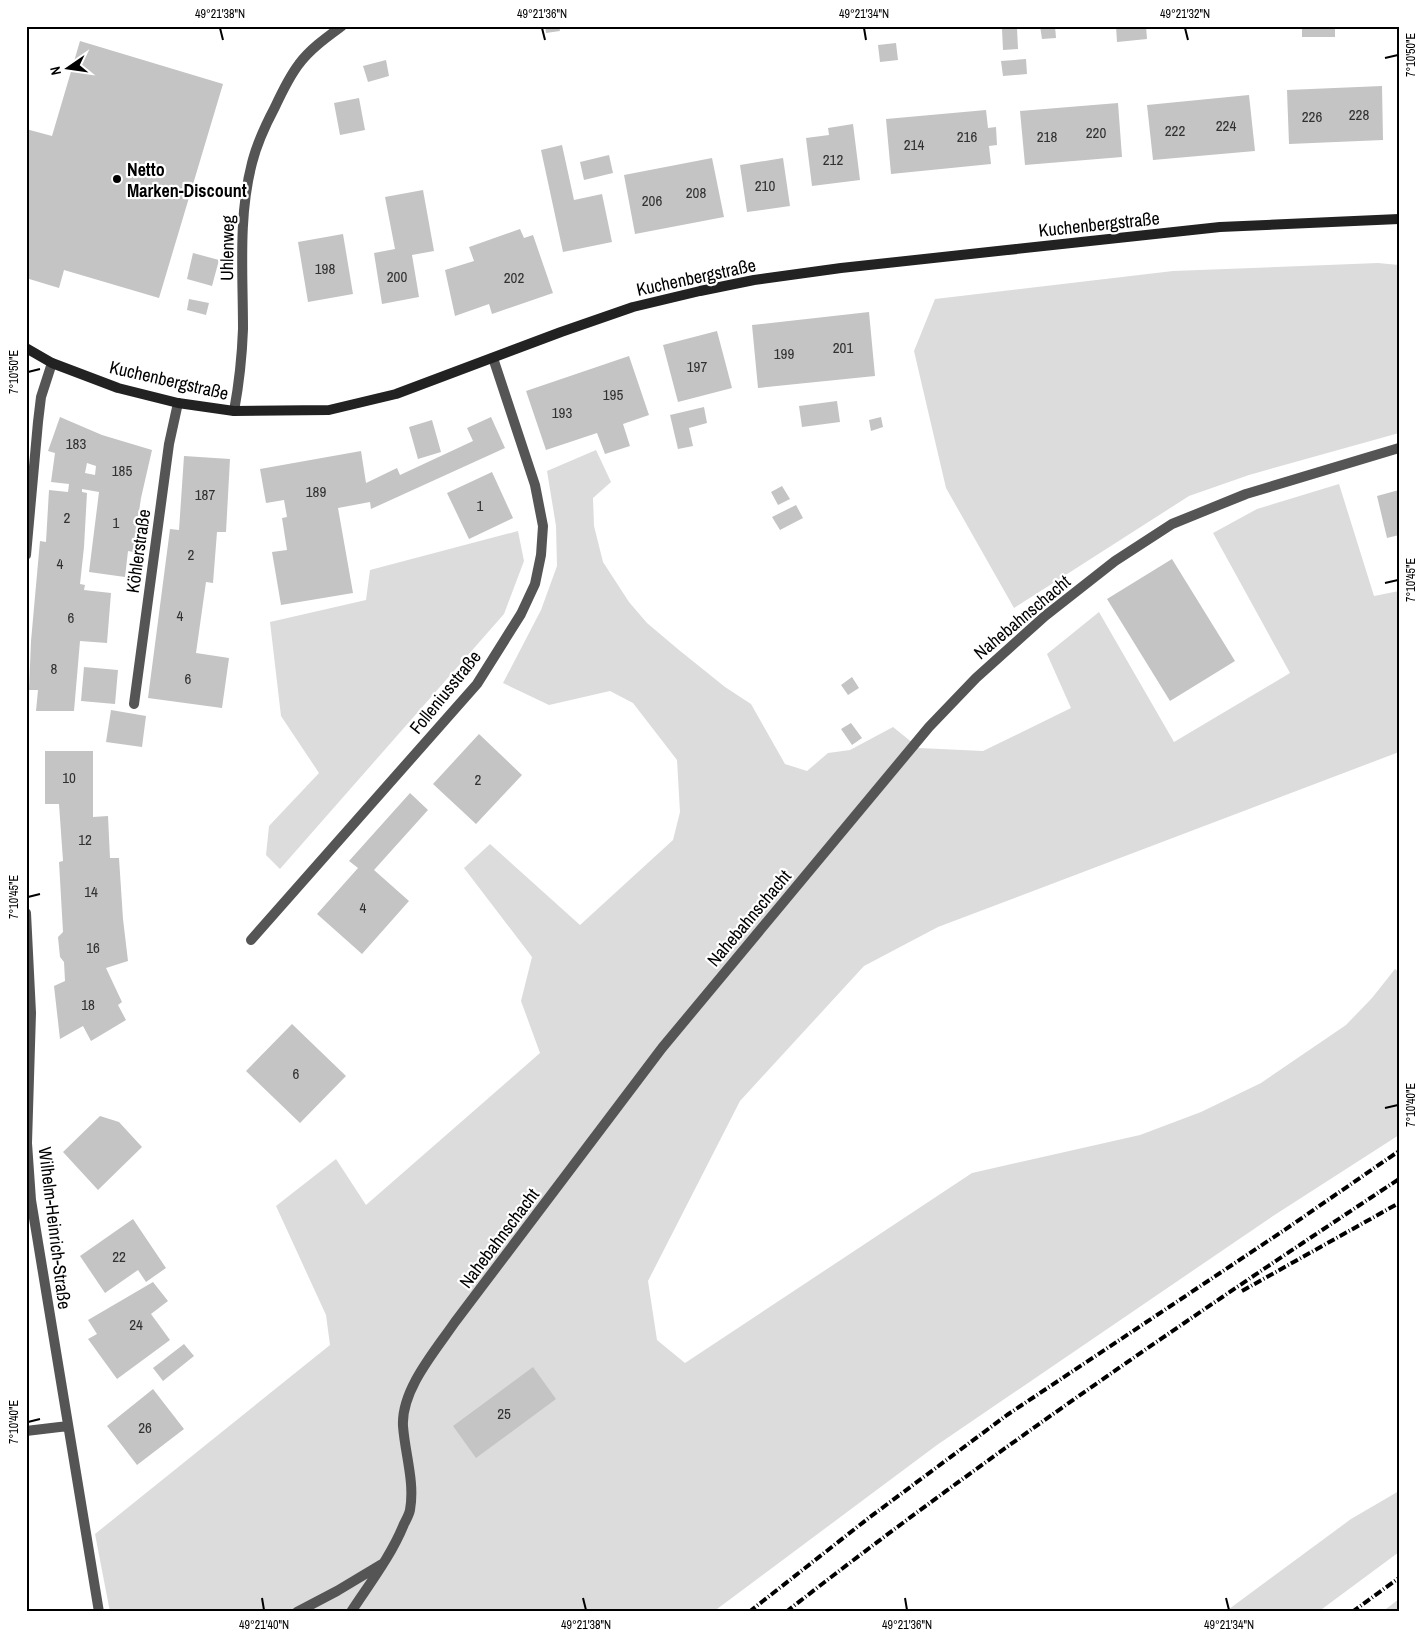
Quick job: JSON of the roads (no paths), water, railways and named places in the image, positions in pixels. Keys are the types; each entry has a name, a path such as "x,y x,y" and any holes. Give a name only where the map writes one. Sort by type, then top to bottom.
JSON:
{"main road":[{"name":"Kuchenbergstraße","path":"26,348 52,363 118,388 178,403 234,411 329,410 396,394 633,307 754,280 851,267 1220,227 1399,219"}],"street":[{"name":"Uhlenweg","path":"234,411 240,379 243,330 242,247 244,203 252,162 264,127 284,88 300,63 322,41 342,26"},
{"name":"Folleniusstraße","path":"251,940 477,684 521,614 535,584 541,554 543,526 535,484 493,358"},
{"path":"26,555 38,422 42,396 52,363"},
{"name":"Köhlerstraße","path":"134,704 169,444 178,403"},
{"name":"Nahebahnschacht","path":"351,1612 385,1562 400,1536 410,1511 411,1485 403,1424 408,1398 423,1368 662,1048 929,727 976,678 1045,616 1115,561 1172,524 1246,494 1399,448"},
{"name":"Wilhelm-Heinrich-Straße","path":"26,913 30,1013 27,1143 31,1200 99,1612"},
{"path":"26,1431 68,1426"},
{"path":"297,1612 337,1591 385,1562"}],"railway":[{"path":"749,1612 870,1517 1007,1415 1283,1231 1399,1151"},
{"path":"786,1612 1011,1444 1165,1336 1399,1179"},
{"path":"1242,1291 1399,1203"},
{"path":"1352,1612 1399,1578"}],"place":[{"name":"Netto Marken-Discount","path":"117,179"}]}
